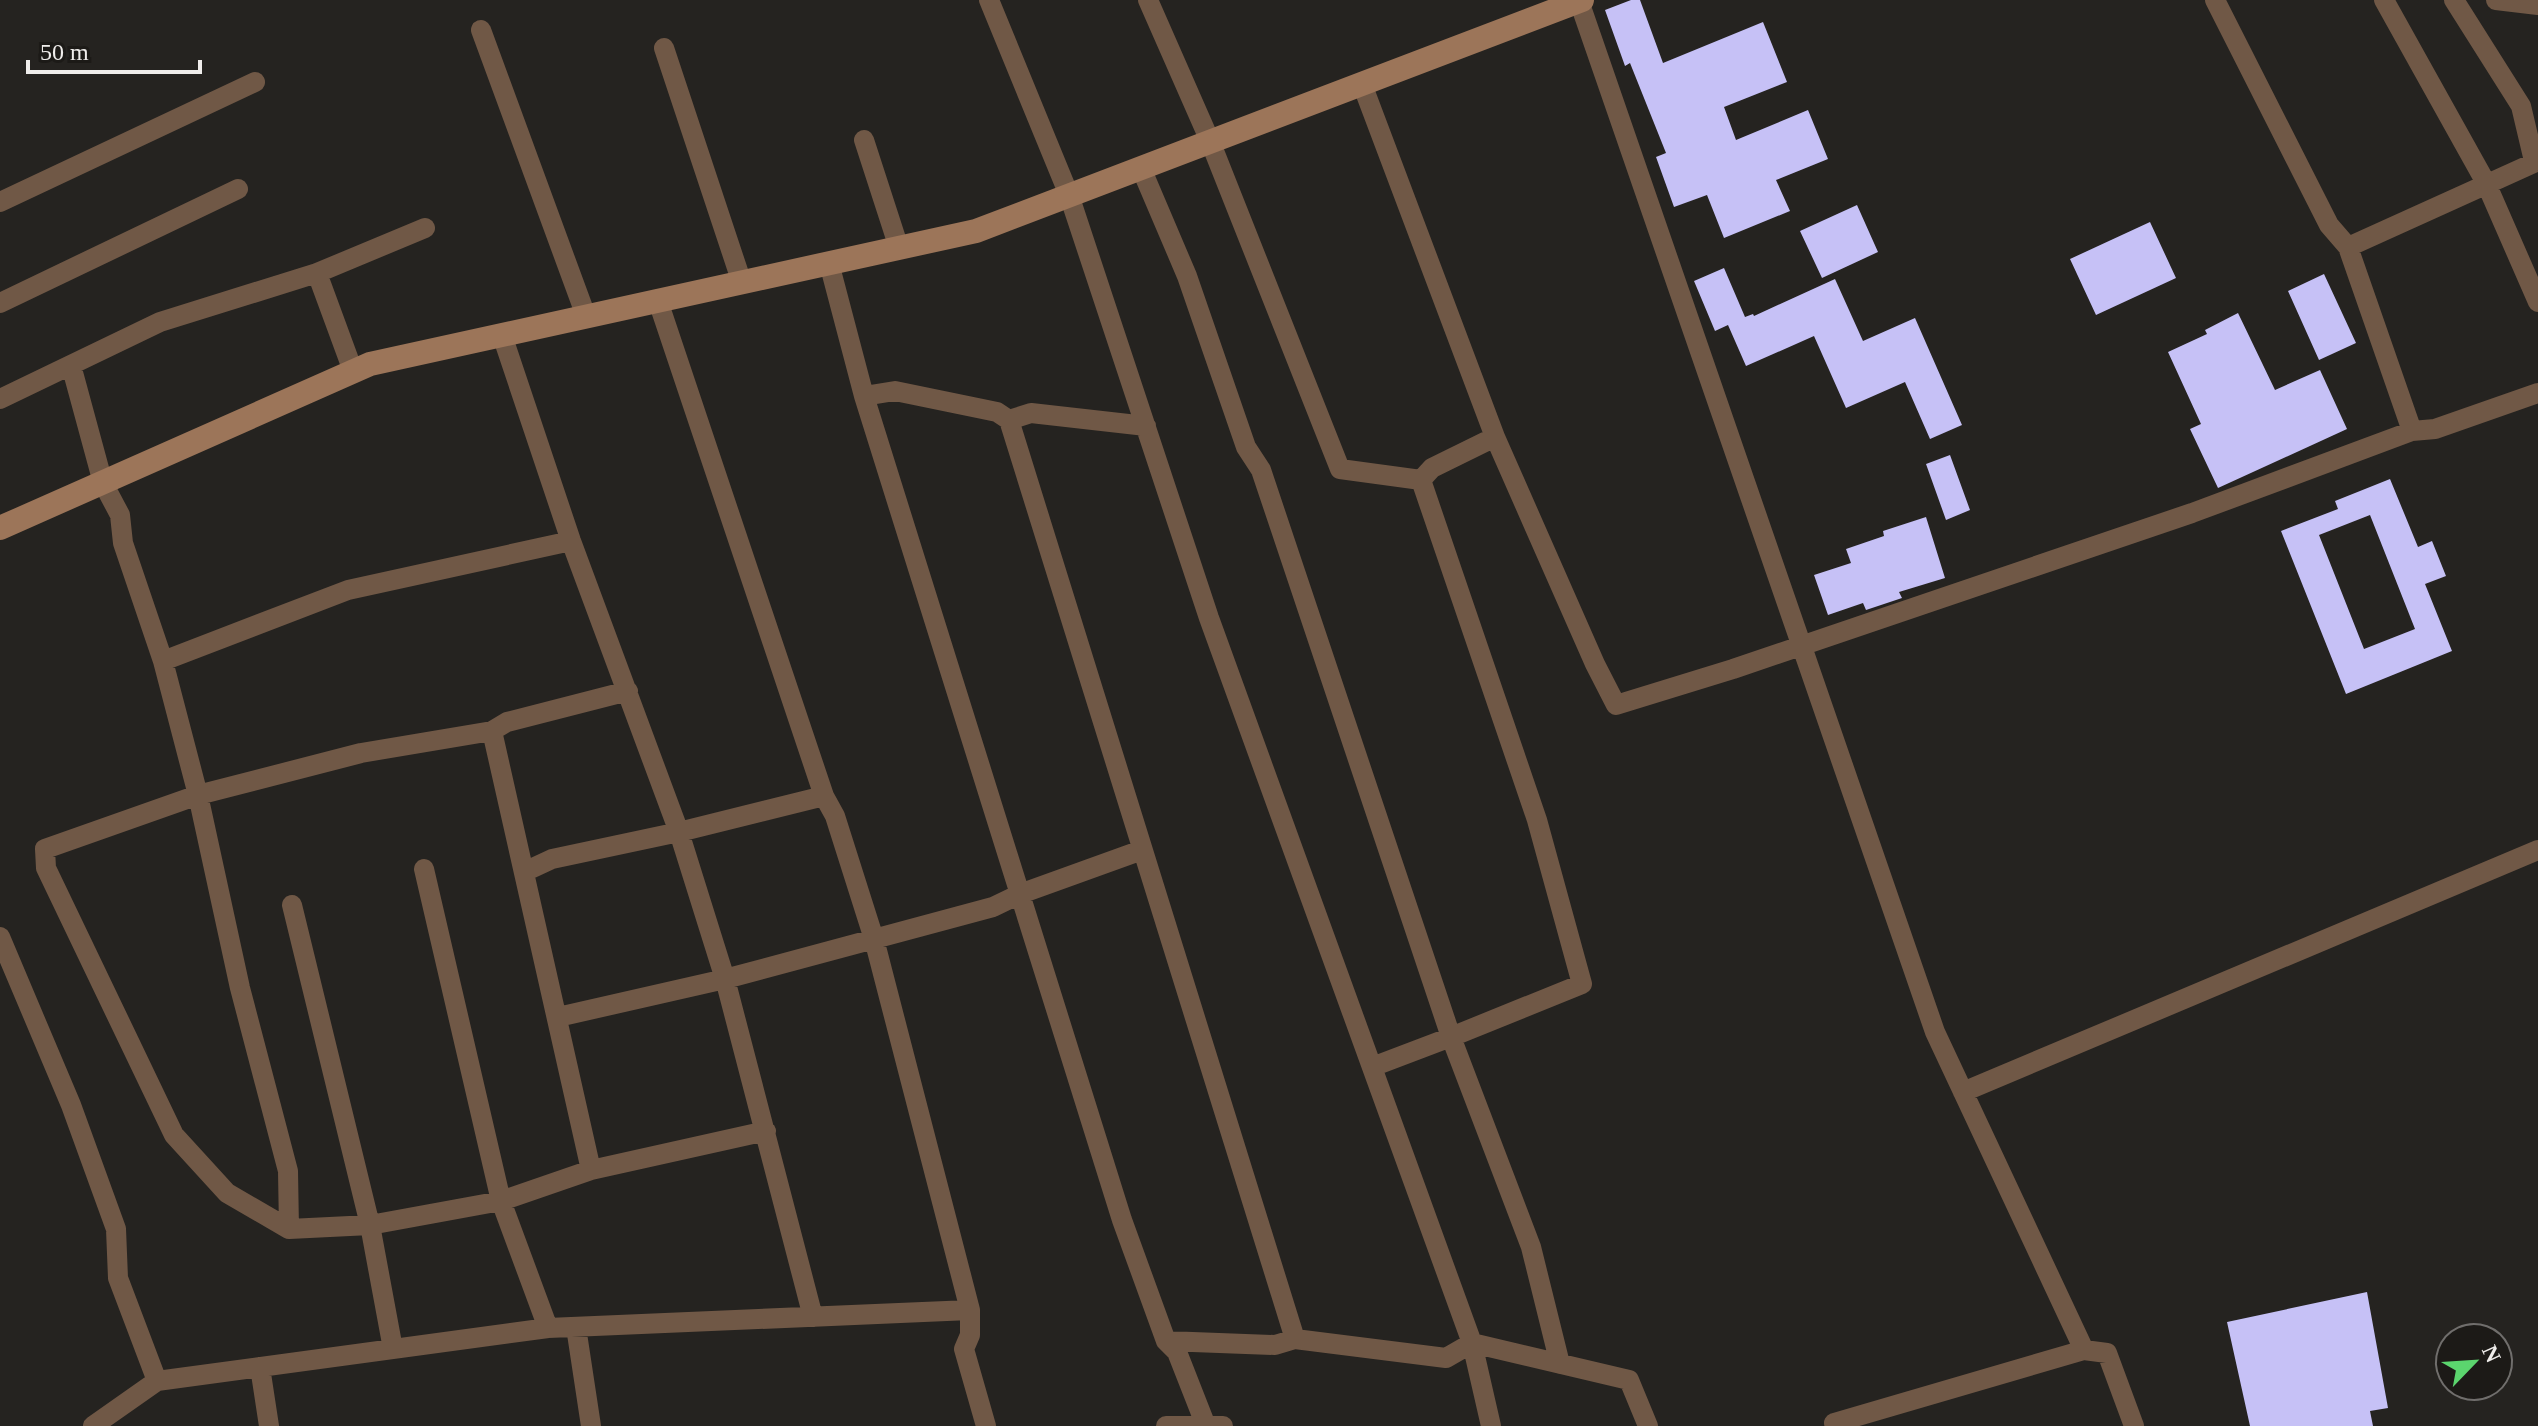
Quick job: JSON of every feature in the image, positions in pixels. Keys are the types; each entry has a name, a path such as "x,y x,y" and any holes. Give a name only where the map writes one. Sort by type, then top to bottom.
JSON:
{"street":[{"path":"989,0 1069,195 1209,618 1472,1343 1491,1426"},
{"path":"1148,0 1210,141 1340,469 1421,480"},
{"path":"0,528 370,364 976,231 1580,0 1935,1032 2084,1350"},
{"path":"2215,0 2329,225 2348,247 2412,431"},
{"path":"2384,0 2530,261 2538,302"},
{"path":"2348,247 2536,161 2521,106 2454,0"},
{"path":"2496,0 2538,5"},
{"path":"481,30 586,316"},
{"path":"664,48 742,283"},
{"path":"0,202 255,82"},
{"path":"1362,84 1495,437 1616,705 1646,698 2192,513 2412,431 2435,429 2538,393"},
{"path":"864,140 899,248"},
{"path":"1141,168 1187,276 1246,447 1261,470 1451,1037 1531,1247 1560,1364"},
{"path":"0,303 238,189"},
{"path":"0,399 160,322 317,273 425,228"},
{"path":"829,263 864,396 1122,1220 1166,1341 1177,1352 1212,1426 1166,1426"},
{"path":"317,273 353,371"},
{"path":"658,301 824,796 835,816 874,939 970,1310 970,1335 964,1349 986,1426"},
{"path":"502,335 571,541 679,832 725,979 813,1317"},
{"path":"71,365 103,483 120,515 123,543 163,661 198,795 240,988 288,1171 289,1229"},
{"path":"864,396 895,391 997,412 1009,420 1295,1339"},
{"path":"1009,420 1031,413 1146,426"},
{"path":"1421,480 1432,468 1495,437"},
{"path":"1372,1067 1582,984 1537,820 1421,480"},
{"path":"163,661 348,590 571,541"},
{"path":"628,691 507,722 492,731 361,753 198,795 45,849 46,868 174,1135 227,1193 289,1229 370,1225 501,1201 591,1170 766,1131"},
{"path":"492,731 591,1170"},
{"path":"524,872 552,859 824,796"},
{"path":"558,1017 725,979 993,907 1020,894 1142,850"},
{"path":"1963,1092 2538,850"},
{"path":"424,869 501,1201 548,1328"},
{"path":"292,905 370,1225 393,1349"},
{"path":"0,937 71,1105 116,1229 118,1278 157,1381"},
{"path":"93,1426 157,1381 548,1328 970,1310"},
{"path":"576,1327 591,1426"},
{"path":"1166,1341 1275,1345 1295,1339 1446,1358 1472,1343 1629,1380 1648,1426"},
{"path":"1835,1426 1834,1423 2084,1350 2107,1353 2134,1426"},
{"path":"260,1367 269,1426"}],"building":[{"path":"1631,0 1640,0 1663,63 1763,22 1787,82 1724,107 1736,140 1808,110 1828,159 1776,180 1790,211 1724,238 1707,195 1674,207 1656,157 1666,153 1630,63 1625,66 1605,10"},
{"path":"1857,205 1878,252 1822,278 1800,231"},
{"path":"2150,222 2176,278 2096,315 2070,259"},
{"path":"1724,268 1745,317 1754,316 1835,279 1863,341 1915,318 1962,425 1930,439 1905,382 1846,408 1814,336 1746,366 1728,325 1715,331 1694,281"},
{"path":"2324,274 2356,343 2319,360 2288,291"},
{"path":"2238,313 2275,390 2320,370 2347,429 2218,488 2190,429 2201,424 2168,352 2207,334 2205,330"},
{"path":"1950,455 1970,510 1946,520 1926,464"},
{"path":"2390,479 2418,547 2432,541 2446,576 2425,584 2452,651 2346,694 2281,531 2338,509 2335,501","holes":["2370,515 2415,629 2364,649 2319,535"]},
{"path":"1926,517 1945,578 1899,592 1902,598 1866,610 1863,603 1828,615 1814,575 1851,563 1846,549 1884,536 1883,531"},
{"path":"2367,1292 2388,1408 2370,1411 2373,1426 2250,1426 2227,1322"}]}
